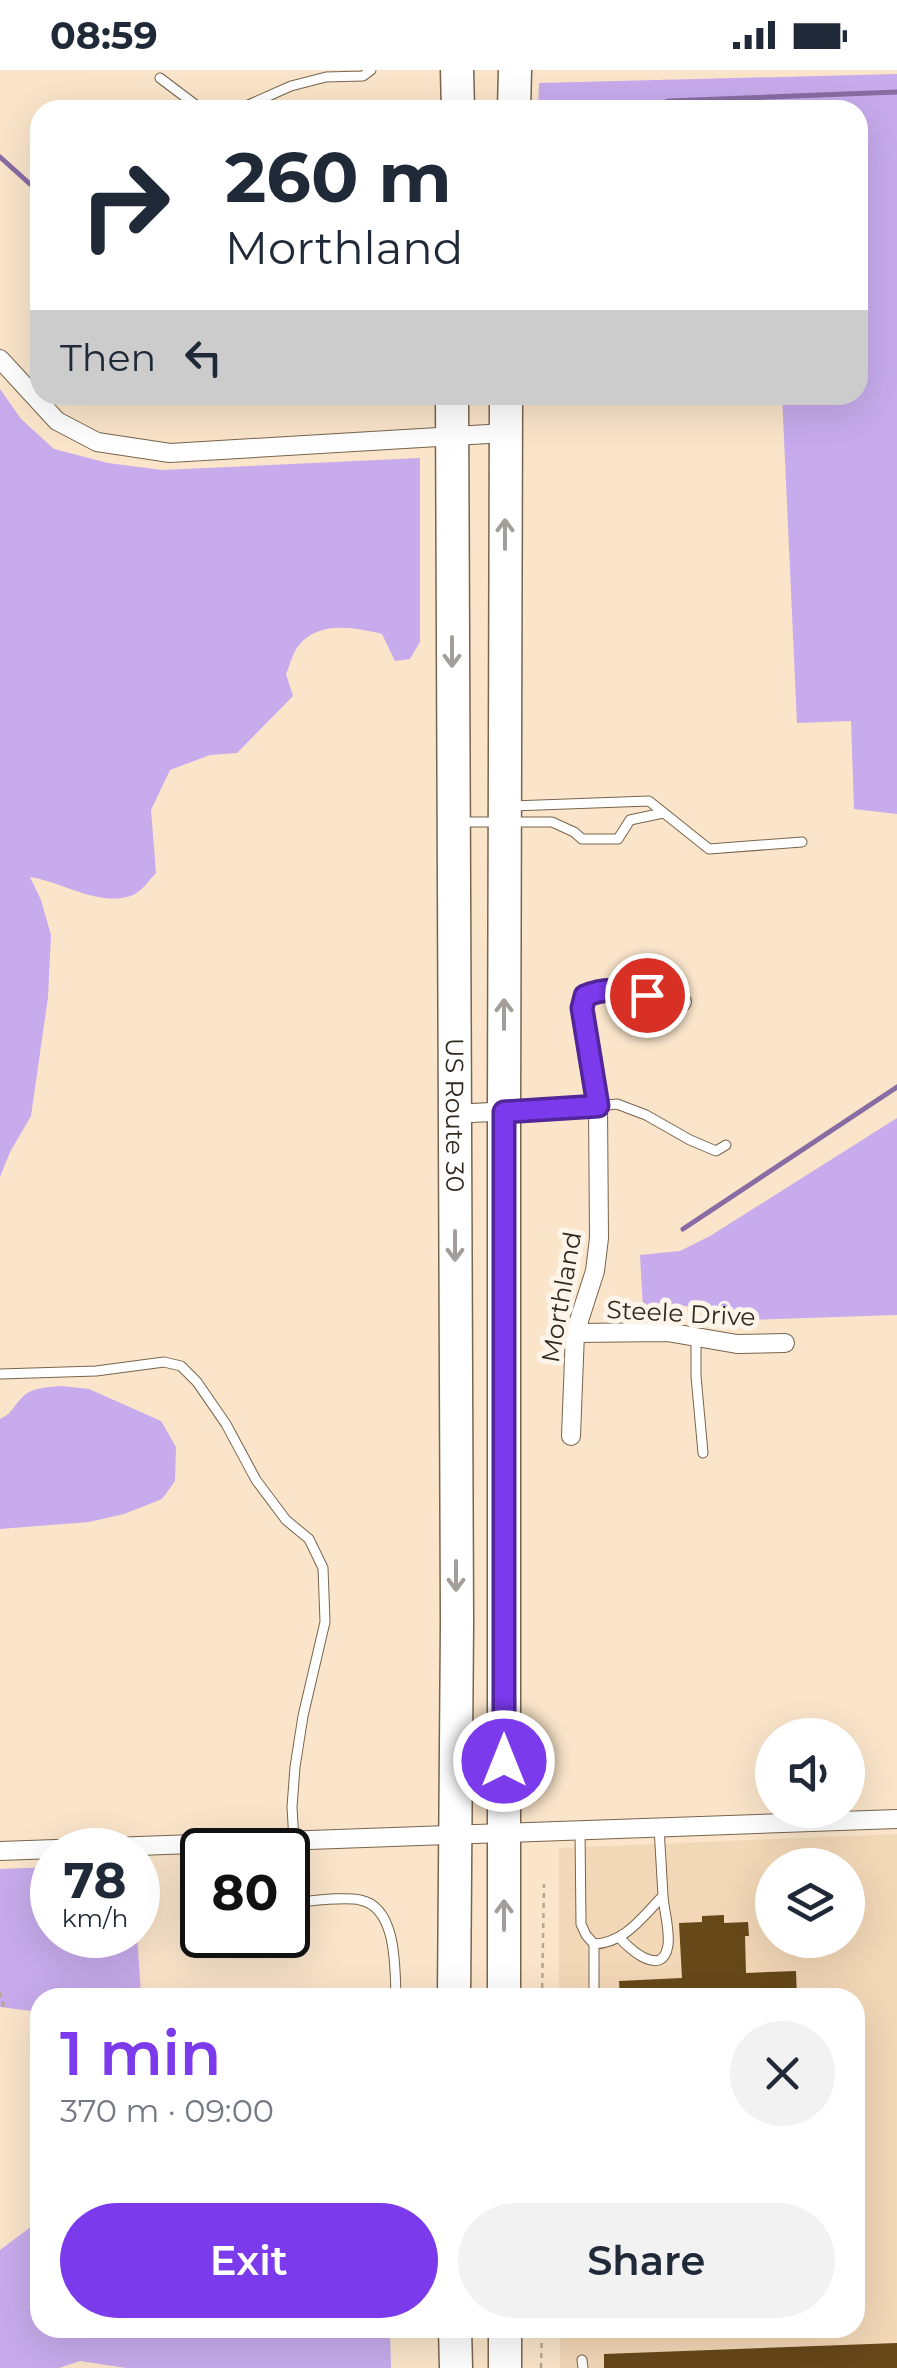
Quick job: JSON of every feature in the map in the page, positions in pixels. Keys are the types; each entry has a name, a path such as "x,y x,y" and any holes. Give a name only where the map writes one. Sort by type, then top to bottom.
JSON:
{"highway":[{"path":"458,70 458,100"},
{"path":"514,100 515,70"},
{"name":"US Route 30","path":"452,405 454,1988"},
{"path":"504,1988 506,405"},
{"path":"456,2338 456,2368"},
{"path":"505,2338 505,2368"}],"street":[{"path":"0,359 30,392"},
{"path":"42,405 58,422 97,442 170,453 506,433"},
{"name":"Morthland","path":"571,1436 575,1333 595,1270 599,1238 598,1106 582,1008 585,996 613,988 682,1002"},
{"path":"454,1114 598,1106"},
{"name":"Steele Drive","path":"575,1333 667,1332 737,1344 784,1342"},
{"path":"310,1839 897,1819"},
{"path":"0,1851 180,1848"}],"lane":[{"path":"260,100 291,86 326,77 363,76 370,70"},
{"path":"160,78 188,100"},
{"path":"453,822 649,801 709,849 802,842"},
{"path":"504,814 552,822 582,840 618,839 630,820 663,812"},
{"path":"598,1106 617,1104 646,1115 716,1151 726,1145"},
{"path":"696,1336 703,1453"},
{"path":"0,1374 96,1371 164,1362 180,1366 197,1382 226,1424 256,1480 286,1520 309,1539 323,1568 324,1622 295,1767 293,1828"},
{"path":"619,1937 640,1958 658,1959 668,1946 659,1828"},
{"path":"580,1830 581,1924 594,1944 594,1988"},
{"path":"594,1944 610,1944 630,1930 662,1896"},
{"path":"310,1902 358,1899 374,1905 385,1916 396,1988"}],"path":[{"path":"542,1988 544,1884"},
{"path":"0,1992 4,2007"},
{"path":"541,2368 542,2338"}],"shaded area":[{"path":"897,74 897,814 854,809 851,721 797,723 782,405 868,405 868,100 538,100 539,83"},
{"path":"0,389 21,419 54,449 108,463 162,470 420,458 420,642 410,659 395,661 382,634 338,628 307,637 297,648 286,674 293,696 237,753 210,755 170,770 151,810 156,873 136,893 108,898 30,877 51,935 48,997 31,1116 0,1177"},
{"path":"897,1118 897,1315 751,1320 686,1306 643,1309 640,1255 680,1251 710,1236"},
{"path":"62,1386 89,1389 161,1421 176,1447 175,1481 162,1499 124,1514 89,1522 0,1529 0,1419 30,1392"},
{"path":"897,1834 897,2368 560,2368 560,2338 865,2338 865,1988 559,1988 559,1848"},
{"path":"30,1868 30,1958 139,1958 141,1988 30,1988 30,2011 0,2007 0,1869"},
{"path":"30,2228 30,2338 390,2338 391,2368 126,2368 80,2361 59,2368 0,2368 0,2250"}],"building":[{"path":"724,1915 724,1923 748,1922 746,1973 796,1971 797,1988 619,1988 619,1981 682,1978 679,1923 702,1922 702,1916"},
{"path":"897,2343 897,2368 604,2368 604,2354"}],"waterway":[{"path":"694,100 897,92"},
{"path":"0,157 30,184"},
{"path":"683,1229 897,1087"}],"route":[{"path":"504,1761 504,1112 598,1106 582,1008 585,996 613,988 647,995"}]}
